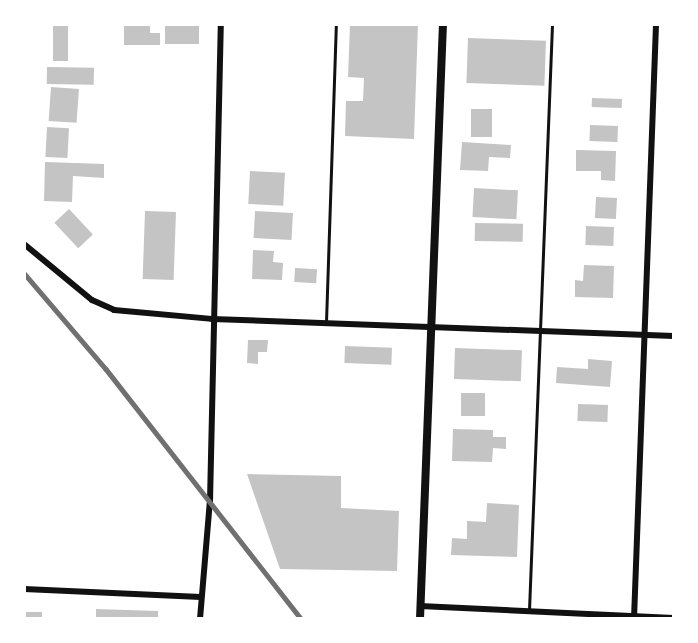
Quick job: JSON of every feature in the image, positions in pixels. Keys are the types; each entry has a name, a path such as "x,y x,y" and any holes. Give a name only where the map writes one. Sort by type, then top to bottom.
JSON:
{"street":[{"path":"200,619 210,501 212,319 221,24"},
{"path":"420,619 443,24"},
{"path":"634,618 656,24"},
{"path":"24,244 92,300 114,310 212,319 431,324 674,336"},
{"path":"24,589 201,597"},
{"path":"420,606 634,618 674,618"}],"lane":[{"path":"326,322 336,24"},
{"path":"529,611 551,24"}],"building":[{"path":"53,24 68,24 68,61 53,61"},
{"path":"124,24 150,24 150,33 160,33 160,45 124,45"},
{"path":"165,24 199,24 199,44 165,44"},
{"path":"350,24 418,24 414,139 345,136 346,101 363,101 364,78 348,77"},
{"path":"468,38 546,41 544,86 466,83"},
{"path":"47,67 94,68 94,85 47,84"},
{"path":"51,87 79,89 77,123 49,121"},
{"path":"592,98 622,99 622,108 592,107"},
{"path":"471,109 492,109 492,137 471,137"},
{"path":"590,125 618,126 617,142 589,141"},
{"path":"47,127 69,128 67,158 45,157"},
{"path":"462,142 511,145 510,158 489,157 488,171 460,170"},
{"path":"576,150 616,151 615,181 601,180 601,171 576,171"},
{"path":"45,162 104,164 104,178 73,176 72,202 44,201"},
{"path":"250,171 285,173 283,206 248,204"},
{"path":"474,188 518,190 516,219 472,217"},
{"path":"596,197 617,198 616,219 595,218"},
{"path":"69,209 93,235 78,248 54,223"},
{"path":"145,211 176,212 174,280 143,279"},
{"path":"255,211 293,213 292,240 254,238"},
{"path":"475,223 523,224 523,242 475,241"},
{"path":"586,226 614,227 613,246 585,245"},
{"path":"253,250 274,251 273,262 283,263 282,280 252,279"},
{"path":"584,265 614,266 613,298 575,297 575,280 583,281"},
{"path":"295,268 317,269 316,283 294,282"},
{"path":"248,340 268,340 267,352 258,352 258,364 247,363"},
{"path":"345,346 392,348 391,365 344,363"},
{"path":"455,348 522,350 521,381 454,379"},
{"path":"588,359 612,361 610,387 556,383 557,367 588,369"},
{"path":"461,393 485,393 485,416 461,416"},
{"path":"578,404 608,405 607,422 577,421"},
{"path":"453,429 493,430 493,437 506,437 506,449 493,448 492,462 452,461"},
{"path":"247,474 341,476 341,508 399,511 397,571 280,569"},
{"path":"487,503 519,505 517,557 451,555 452,538 467,539 467,521 486,522"},
{"path":"96,609 158,611 158,619 96,619"},
{"path":"24,612 42,612 42,619 24,619"}],"railway":[{"path":"24,273 106,369 301,619"}]}
